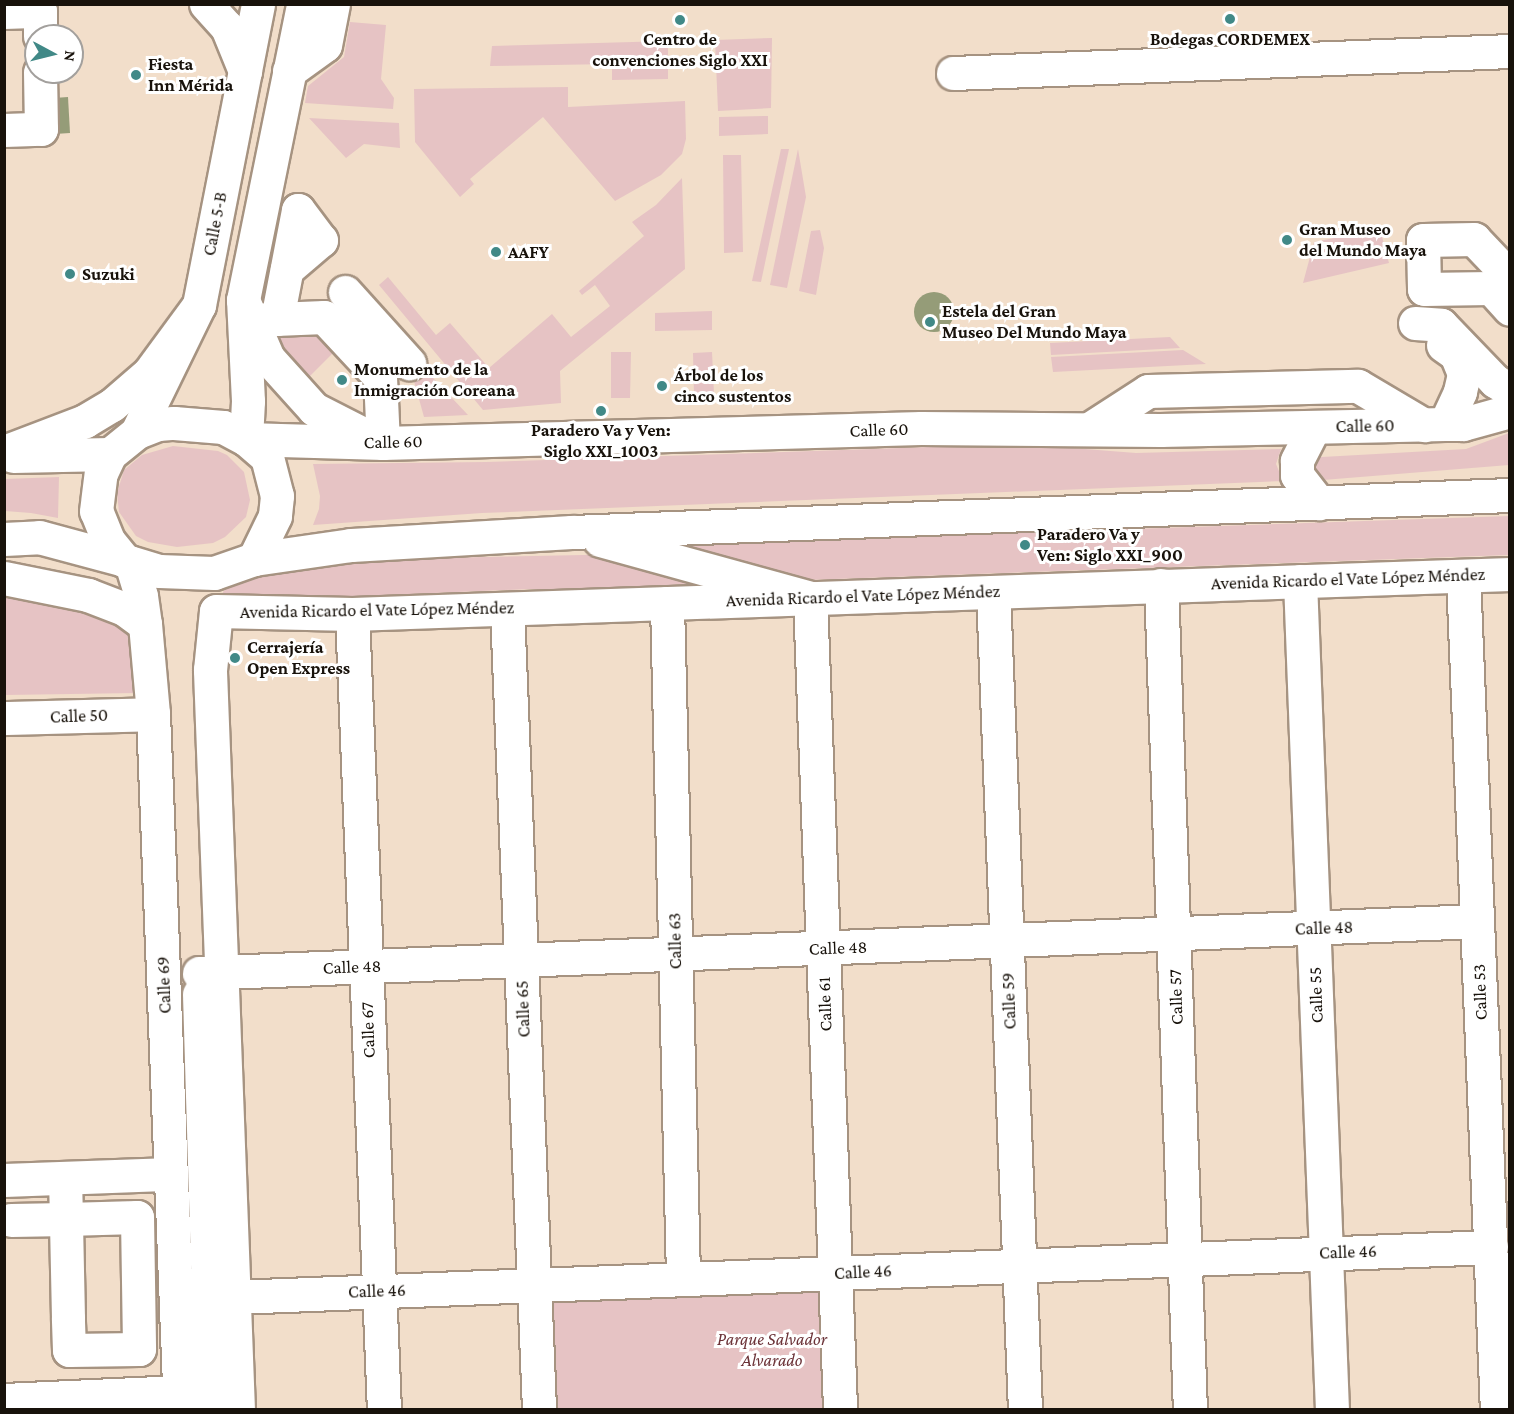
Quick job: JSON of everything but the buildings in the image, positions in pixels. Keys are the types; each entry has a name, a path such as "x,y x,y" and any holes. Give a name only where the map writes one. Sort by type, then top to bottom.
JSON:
{"street":[{"path":"206,4 227,27 245,70"},
{"name":"Calle 5-B","path":"137,432 199,304 258,4"},
{"path":"246,439 257,313 289,71 303,4"},
{"path":"289,71 325,45 333,4"},
{"path":"953,73 1509,51"},
{"path":"4,130 41,129 40,84"},
{"path":"1509,277 1474,239 1423,240 1424,289 1491,288 1509,309"},
{"path":"287,269 257,313 268,358 314,409 383,443 380,378 345,292"},
{"path":"4,454 85,421 111,405 149,373 199,304"},
{"path":"257,313 324,317 363,335 409,363"},
{"path":"1089,429 1148,391 1358,386 1435,425 1464,383 1463,366 1456,354 1415,331 1441,325 1495,381 1509,390"},
{"name":"Calle 60","path":"246,439 383,443 921,428 1089,429 1435,425 1463,424 1509,411"},
{"path":"128,561 108,540 96,511 101,473 110,454 137,432 158,424 199,423 222,427 246,439 267,457 277,496 275,516 254,559"},
{"path":"1314,427 1297,461 1297,475 1319,503"},
{"path":"4,454 110,454"},
{"path":"4,539 39,537 128,561 159,572 214,573 254,559 351,545 923,516 1100,513 1509,495"},
{"path":"572,532 810,598"},
{"name":"Calle 69","path":"128,561 141,596 146,624 153,714 175,1268 174,1398"},
{"name":"Calle 69","path":"211,1410 210,973 206,847 191,651 196,617 214,573"},
{"name":"Avenida Ricardo el Vate López Méndez","path":"216,611 352,614 1509,574"},
{"name":"Calle 53","path":"1463,576 1497,1410"},
{"path":"4,578 95,597 124,609 146,624"},
{"name":"Calle 55","path":"1300,581 1332,1410"},
{"name":"Calle 57","path":"1161,585 1190,1410"},
{"name":"Calle 59","path":"983,592 1011,1264 1025,1410"},
{"name":"Calle 61","path":"810,598 840,1410"},
{"name":"Calle 63","path":"667,603 683,1279"},
{"name":"Calle 65","path":"507,609 539,1410"},
{"name":"Calle 69","path":"206,847 210,670 216,611"},
{"name":"Calle 67","path":"352,614 384,1410"},
{"name":"Calle 50","path":"4,718 153,714"},
{"name":"Calle 48","path":"210,973 1477,921"},
{"name":"Calle 69","path":"210,973 235,1297 238,1410"},
{"path":"4,1180 171,1174"},
{"path":"11,1220 66,1219 137,1217 139,1349 69,1350 66,1219 65,1178"},
{"name":"Calle 46","path":"235,1297 1011,1264 1491,1247"},
{"name":"Calle 59","path":"1008,1410 1011,1264"},
{"path":"138,1269 175,1268"},
{"path":"4,1400 174,1398"}],"green space":[{"path":"350,22 386,25 381,79 394,98 393,109 305,103 308,86 344,57"},
{"path":"772,38 771,108 718,111 715,40"},
{"path":"668,41 668,79 612,80 612,64 490,66 492,46"},
{"path":"568,87 568,107 685,101 686,139 682,154 661,175 615,201 543,117 470,179 474,184 460,197 415,142 414,89"},
{"path":"768,116 768,134 719,136 719,117"},
{"path":"309,118 399,123 400,148 364,144 346,158"},
{"path":"781,149 789,149 761,282 752,281"},
{"path":"798,149 806,197 787,288 770,285"},
{"path":"723,155 741,155 743,252 724,253"},
{"path":"682,178 685,269 560,371 561,403 483,410 379,285 388,277 436,335 450,323 489,368 552,314 571,337 610,306 595,285 582,295 579,291 644,236 632,222 656,205"},
{"path":"1380,229 1389,263 1303,283 1314,242"},
{"path":"820,230 824,248 816,295 799,291 811,231"},
{"path":"712,311 712,330 655,331 655,313"},
{"path":"306,325 341,345 305,381 277,345 278,338 283,331"},
{"path":"1170,337 1180,348 1051,355 1050,343"},
{"path":"1183,350 1206,364 1053,372 1051,357"},
{"path":"611,352 631,352 630,398 611,398"},
{"path":"712,352 714,394 694,395 693,353"},
{"path":"418,362 468,415 424,417 409,363"},
{"path":"1509,433 1509,465 1323,480 1312,475 1315,458 1466,449"},
{"path":"1021,444 1136,453 1281,449 1276,464 1283,481 482,513 313,525 319,509 320,496 313,464 486,462"},
{"path":"173,446 218,451 227,455 244,472 250,500 246,517 225,537 213,543 177,547 148,542 136,536 119,512 117,493 124,470 142,455"},
{"path":"59,477 58,518 5,511 5,479"},
{"path":"1510,516 1509,555 807,580 671,545"},
{"path":"633,554 719,590 529,589 222,602 223,592 230,584 245,577 339,560"},
{"path":"5,584 124,623 133,637 137,693 5,695"},
{"name":"Parque Salvador Alvarado","path":"829,1289 834,1409 551,1409 548,1301"}],"shaded area":[{"path":"68,97 70,133 55,134 54,98"},
{"path":"934,292 948,298 954,312 948,326 934,332 920,326 914,312 920,298"}],"place":[{"name":"Bodegas CORDEMEX","path":"1230,19"},
{"name":"Centro de convenciones Siglo XXI","path":"680,20"},
{"name":"Fiesta Inn Mérida","path":"136,75"},
{"name":"Gran Museo del Mundo Maya","path":"1287,240"},
{"name":"AAFY","path":"496,252"},
{"name":"Suzuki","path":"70,274"},
{"name":"Estela del Gran Museo Del Mundo Maya","path":"930,322"},
{"name":"Monumento de la Inmigración Coreana","path":"342,380"},
{"name":"Árbol de los cinco sustentos","path":"662,386"},
{"name":"Paradero Va y Ven: Siglo XXI_1003","path":"601,411"},
{"name":"Paradero Va y Ven: Siglo XXI_900","path":"1025,545"},
{"name":"Cerrajería Open Express","path":"235,658"}]}
